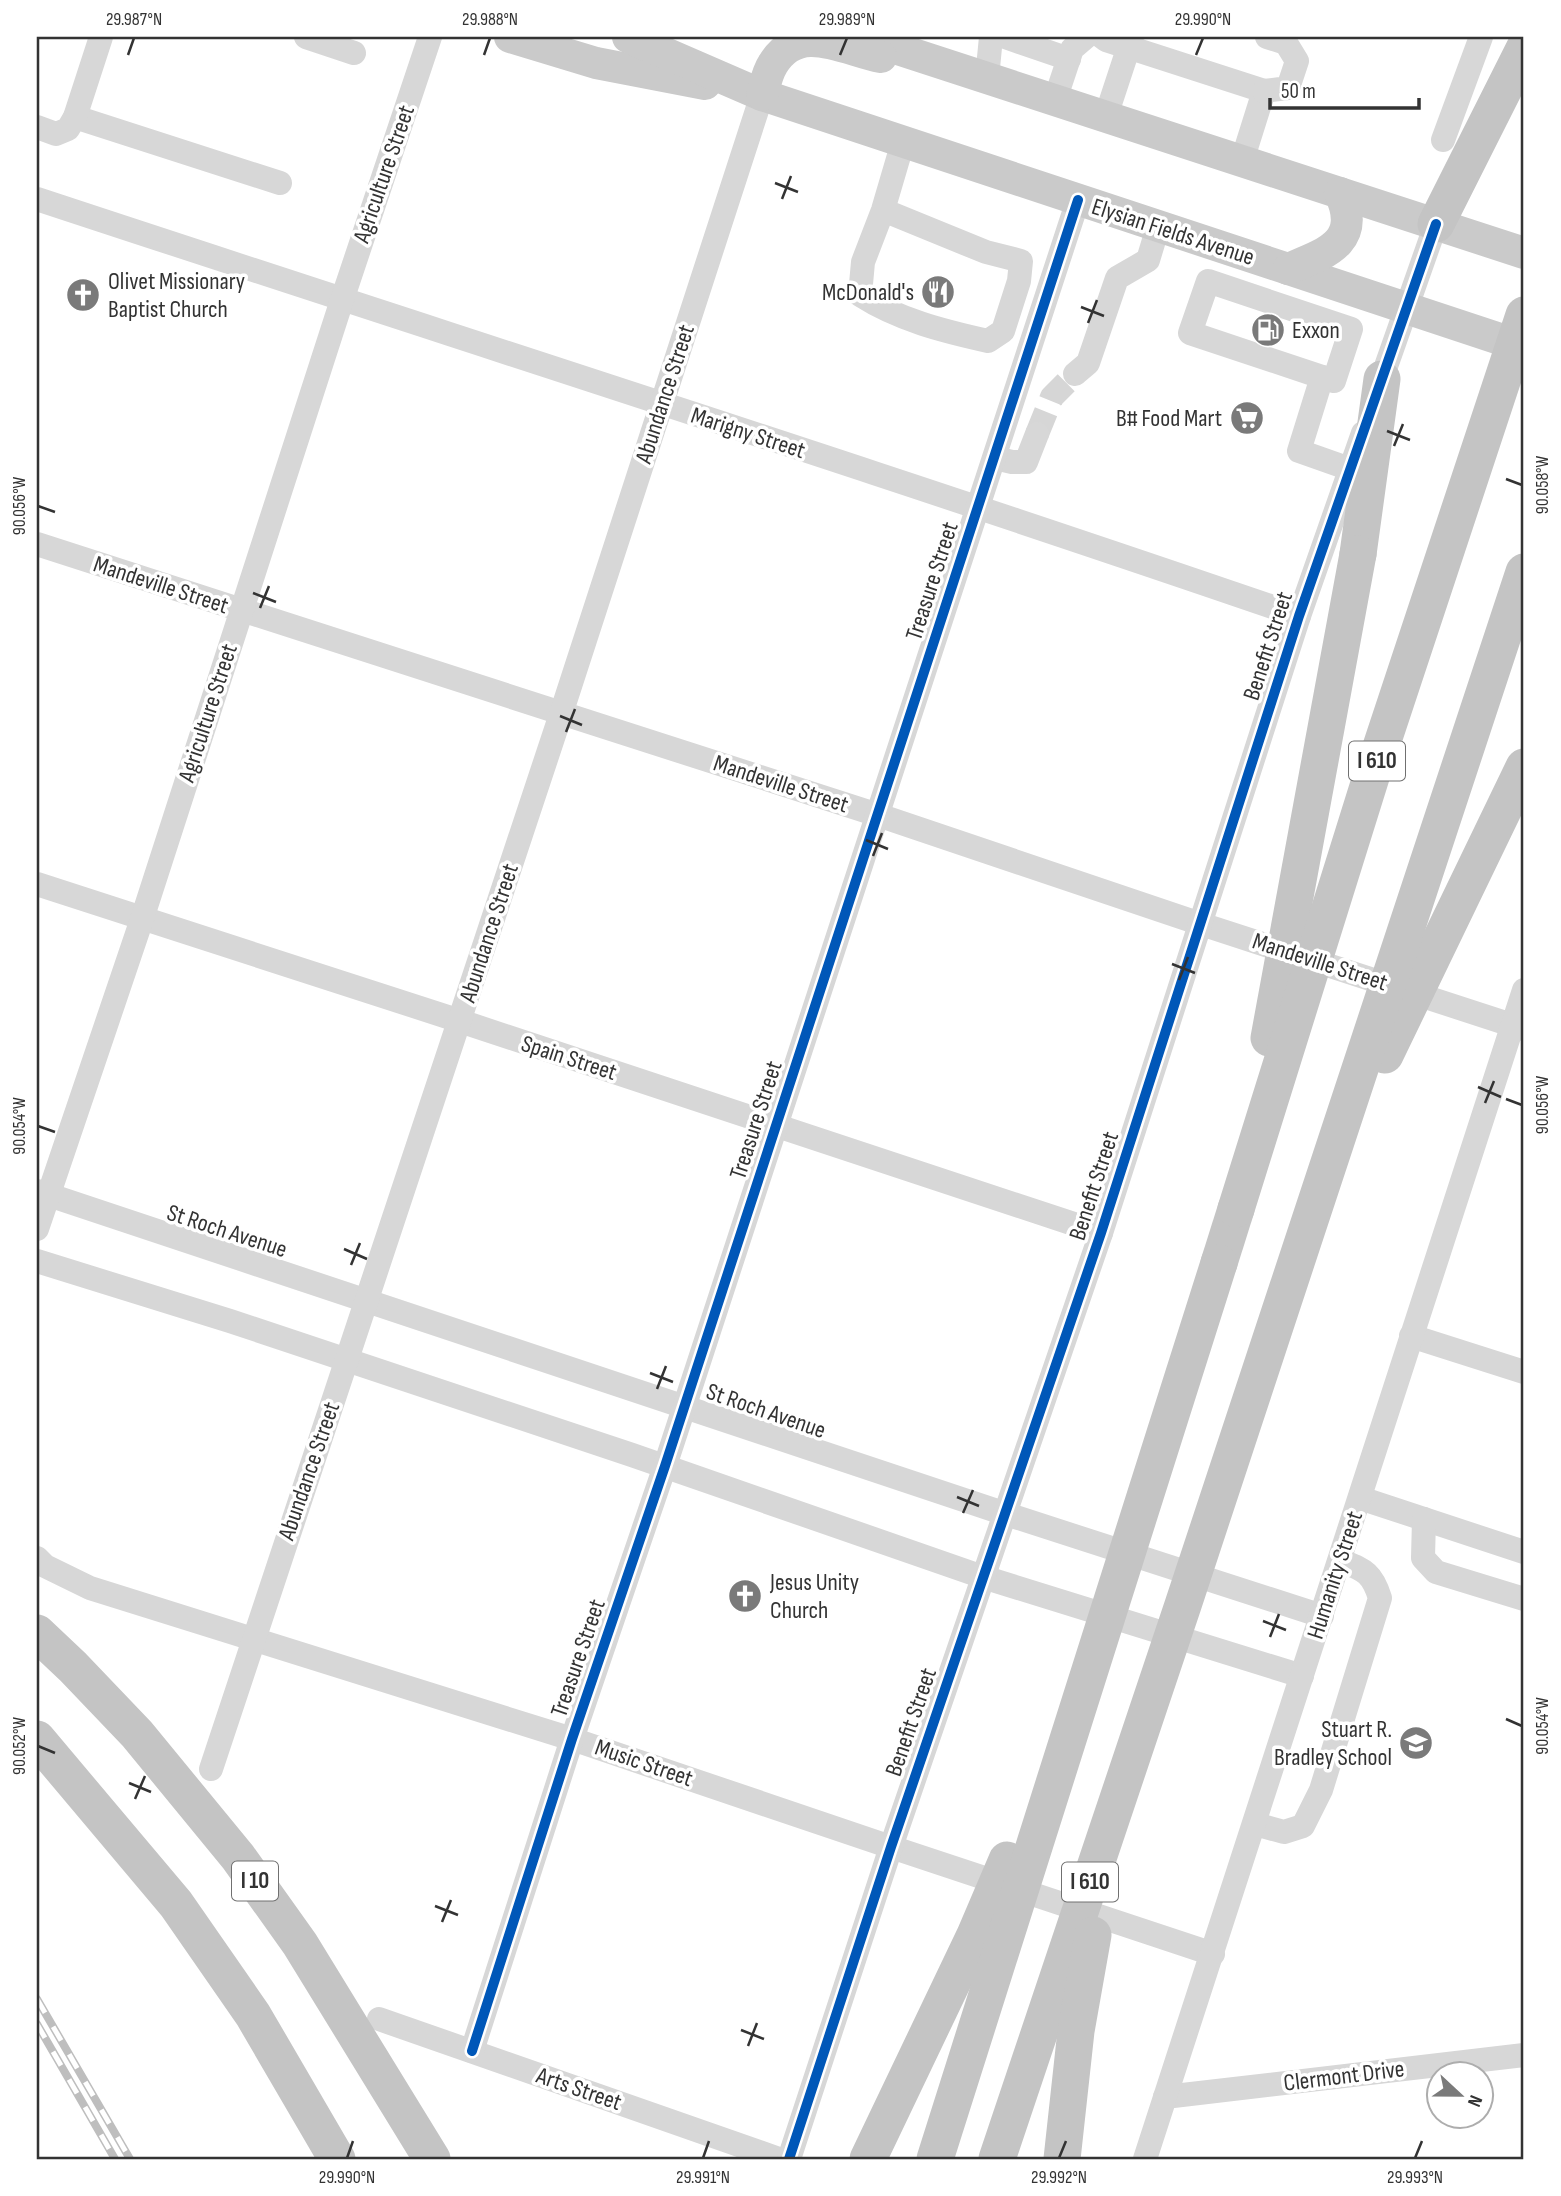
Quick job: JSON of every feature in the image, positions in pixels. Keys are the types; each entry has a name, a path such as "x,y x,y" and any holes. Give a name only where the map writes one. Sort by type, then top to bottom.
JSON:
{"highway":[{"path":"1436,224 1524,49"},
{"name":"I 610","path":"934,2159 1371,777 1524,315"},
{"path":"1236,1209 1358,554 1382,379"},
{"name":"I 610","path":"997,2159 1324,1182 1524,572"},
{"path":"1324,1182 1524,767"},
{"path":"1062,2159 1078,2017 1095,1922 1183,1605"},
{"name":"I 10","path":"37,1633 137,1734 238,1857 300,1944 432,2159"},
{"path":"868,2159 975,1935 1096,1650"},
{"path":"37,1739 176,1904 253,2015 337,2159"}],"main road":[{"path":"510,37 596,63 762,95 772,65 785,49 798,41 836,44 880,58 918,55"},
{"name":"Elysian Fields Avenue","path":"628,37 762,95 1524,347"},
{"path":"861,37 1524,253"},
{"path":"1288,269 1326,254 1339,243 1348,224 1348,210 1340,192"}],"street":[{"path":"37,127 56,134 68,128 75,117 101,37"},
{"path":"306,37 354,53"},
{"name":"Agriculture Street","path":"37,1229 42,1193 142,919 240,611 430,37"},
{"path":"987,78 991,37"},
{"path":"1005,37 1069,59"},
{"path":"1055,100 1072,49 1086,37"},
{"path":"1102,37 1130,42 1264,91 1288,88 1297,61 1286,43 1266,37"},
{"path":"1443,140 1481,37"},
{"path":"1106,116 1130,42"},
{"path":"1242,161 1264,91"},
{"name":"Abundance Street","path":"211,1769 460,1021 762,95"},
{"path":"75,117 280,183"},
{"path":"903,142 883,210 863,262 860,295 879,308 930,328 988,341 1003,331 1019,281 1021,261"},
{"name":"Marigny Street","path":"37,200 661,405 979,506 1299,617"},
{"name":"Treasure Street","path":"472,2052 572,1738 685,1406 1078,200"},
{"path":"883,210 986,252 1055,273"},
{"name":"Benefit Street","path":"789,2159 891,1847 1101,1233 1299,617 1436,224"},
{"path":"1074,374 1088,363 1117,278 1148,260 1158,227"},
{"path":"1233,289 1245,255"},
{"path":"1350,469 1299,451 1331,371 1352,329 1208,281 1190,333 1331,371 1382,379"},
{"path":"993,338 1030,350"},
{"path":"995,458 1026,462 1037,434"},
{"name":"Mandeville Street","path":"37,544 878,815 1519,1027"},
{"name":"Spain Street","path":"37,884 1101,1233"},
{"name":"Humanity Street","path":"1145,2159 1411,1336 1519,1027 1524,990"},
{"name":"St Roch Avenue","path":"42,1193 367,1299 1006,1514 1322,1616"},
{"path":"37,1261 665,1466 983,1577 1302,1676"},
{"path":"1411,1336 1524,1372"},
{"path":"1360,1497 1524,1552"},
{"path":"1424,1519 1423,1558 1436,1573 1524,1599"},
{"name":"Music Street","path":"37,1558 45,1566 90,1588 572,1738 1213,1954"},
{"path":"1255,1824 1284,1832 1303,1826 1321,1790 1380,1598 1374,1580 1364,1570 1340,1560"},
{"name":"Arts Street","path":"379,2019 779,2159"},
{"name":"Clermont Drive","path":"1165,2097 1524,2055"}],"tunnel":[{"path":"1037,434 1052,397 1075,374"}],"railway":[{"path":"37,1999 130,2159"},
{"path":"37,2024 115,2159"}],"cycle path":[{"path":"472,2051 1078,200"},
{"path":"789,2159 891,1847 1101,1233 1299,616 1436,224"}],"place":[{"name":"McDonald's","path":"938,292"},
{"name":"Olivet Missionary Baptist Church","path":"83,295"},
{"name":"Exxon","path":"1268,330"},
{"name":"B# Food Mart","path":"1247,418"},
{"name":"Jesus Unity Church","path":"745,1596"},
{"name":"Stuart R. Bradley School","path":"1416,1743"}]}
